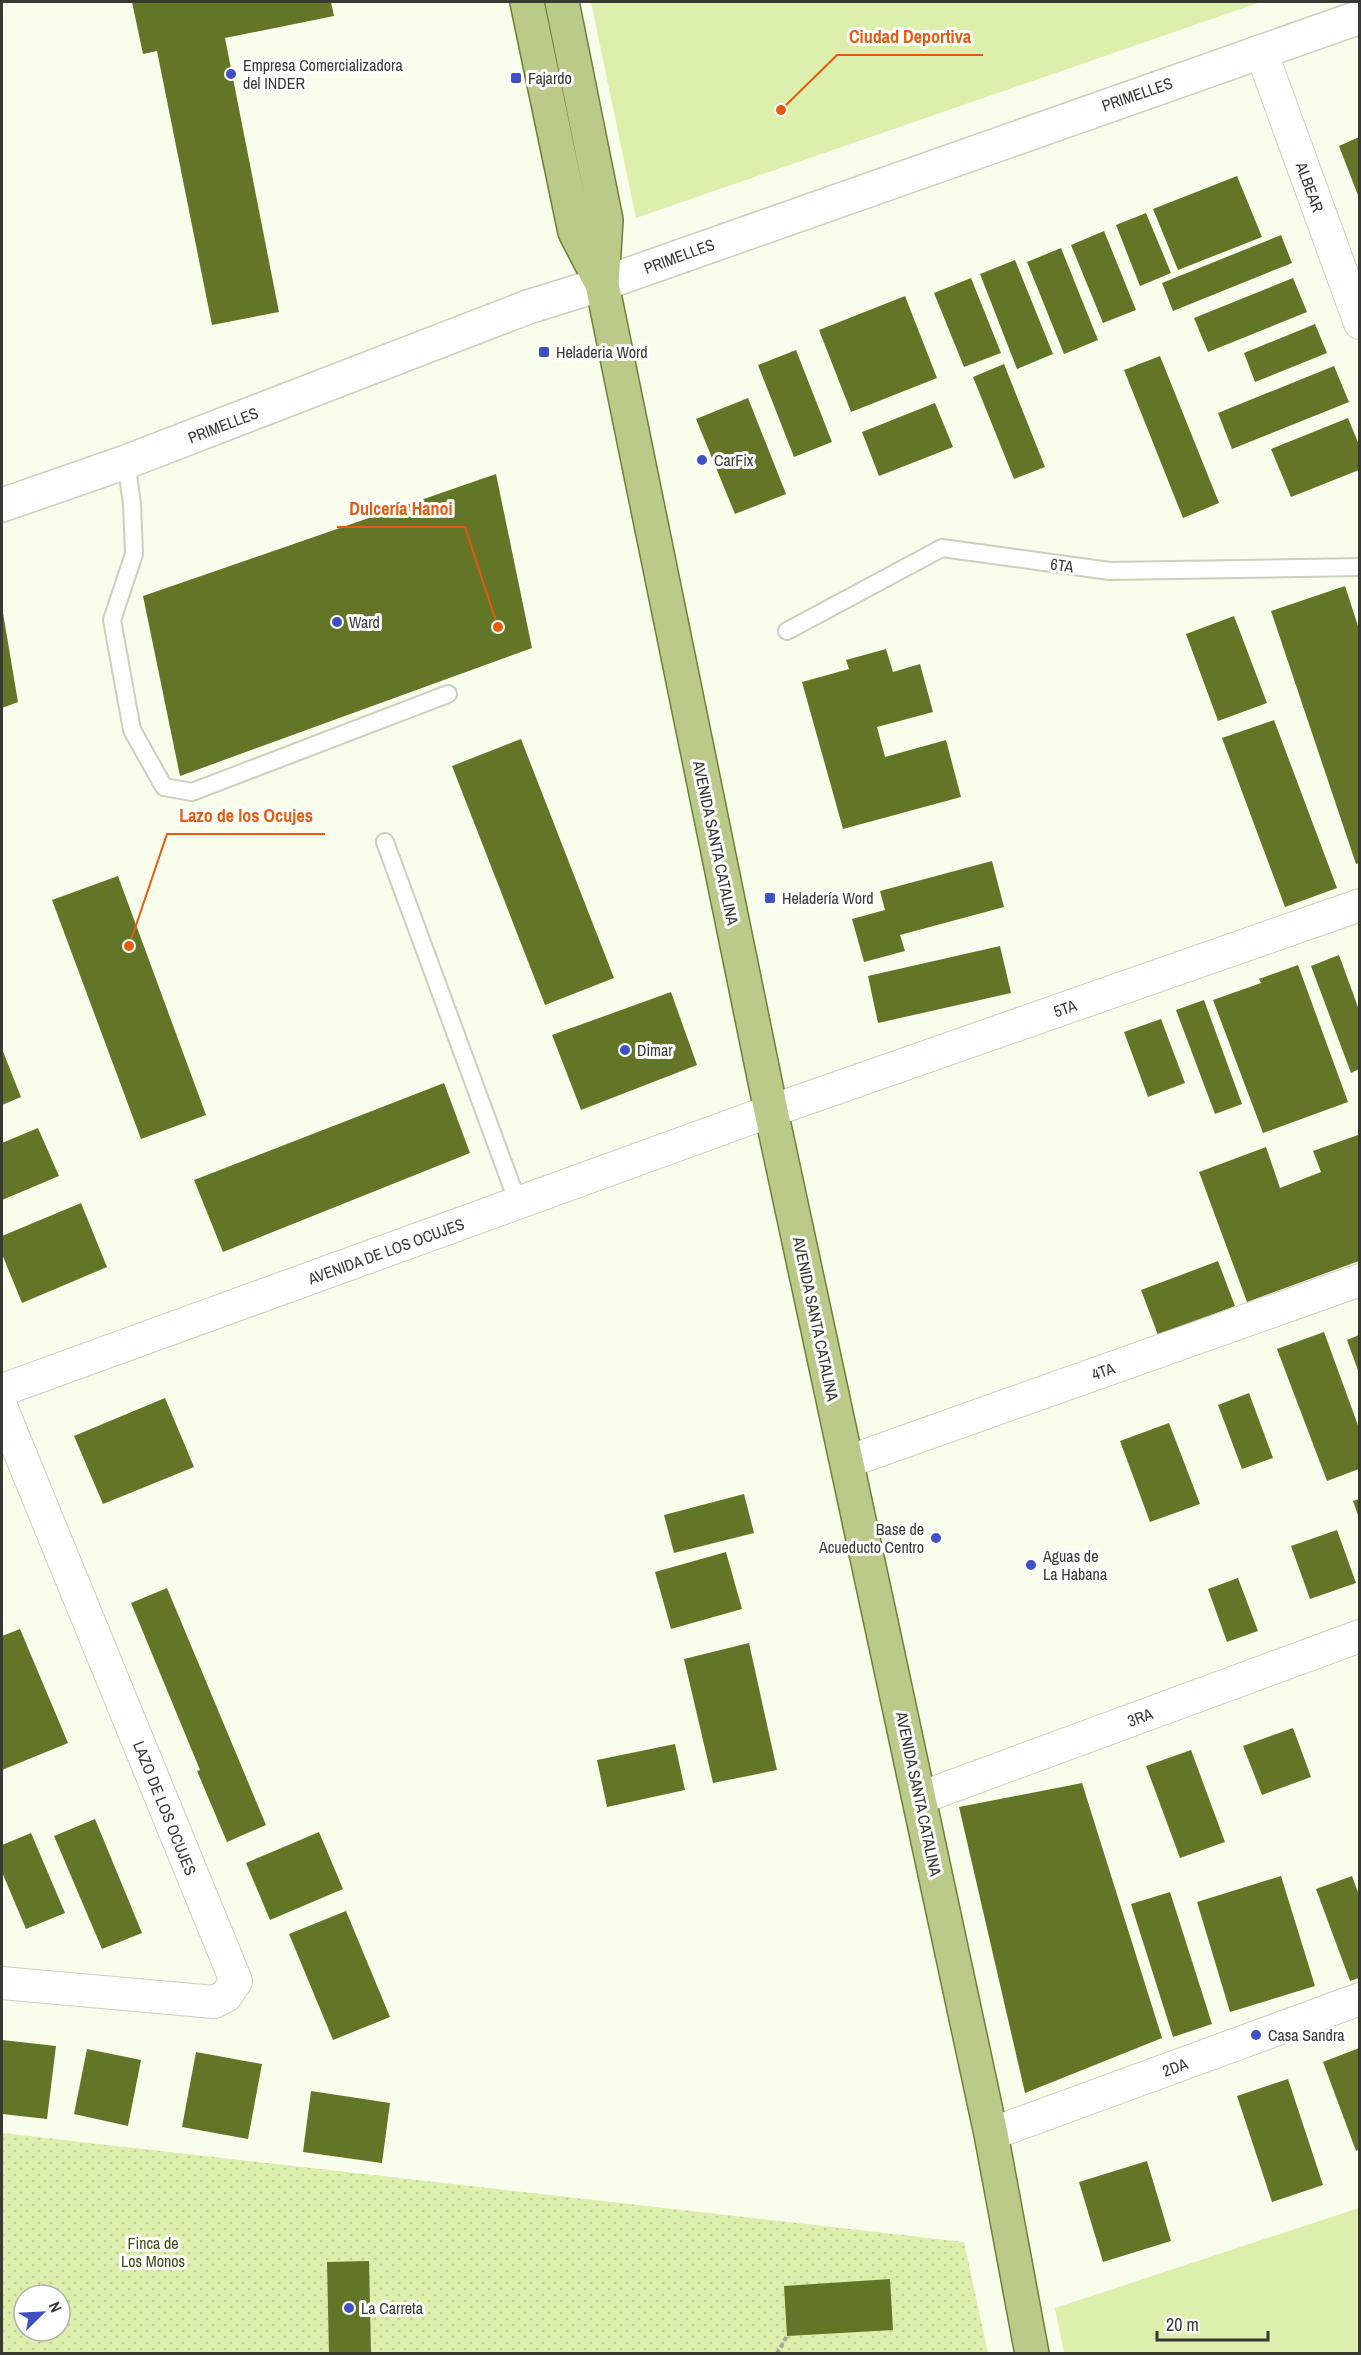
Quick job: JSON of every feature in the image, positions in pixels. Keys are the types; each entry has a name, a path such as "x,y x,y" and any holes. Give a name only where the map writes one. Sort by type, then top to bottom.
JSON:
{"main road":[{"name":"AVENIDA SANTA CATALINA","path":"527,2 575,232 602,284"},
{"name":"AVENIDA SANTA CATALINA","path":"562,2 606,220 602,284 771,1111 991,2134 1032,2354"},
{"name":"PRIMELLES","path":"2,505 126,462 528,308 602,284 1359,17"}],"street":[{"name":"ALBEAR","path":"1261,51 1359,323"},
{"name":"5TA","path":"771,1111 1359,905"},
{"name":"AVENIDA DE LOS OCUJES","path":"2,1390 771,1111"},
{"name":"4TA","path":"847,1462 1359,1280"},
{"name":"LAZO DE LOS OCUJES","path":"2,1409 236,1981 226,1996 214,2002 2,1983"},
{"name":"3RA","path":"920,1798 1359,1636"},
{"name":"2DA","path":"991,2134 1359,1999"}],"lane":[{"path":"126,462 132,504 134,554 112,620 132,730 164,787 192,792 448,694"},
{"name":"6TA","path":"786,631 942,548 1110,571 1359,567"},
{"path":"385,842 518,1203"}],"path":[{"path":"777,2354 786,2336"}],"green space":[{"path":"591,2 1261,2 636,218"},
{"name":"Finca de Los Monos","path":"2,2133 964,2242 988,2353 2,2354"},
{"path":"1359,2208 1359,2353 1064,2353 1055,2308"}],"building":[{"path":"132,2 331,2 334,16 225,38 279,312 212,325 157,51 143,54"},
{"path":"1359,137 1359,198 1339,146"},
{"path":"1237,176 1262,237 1178,270 1153,209"},
{"path":"1146,213 1171,273 1140,286 1116,225"},
{"path":"1104,231 1136,310 1103,323 1071,245"},
{"path":"1281,235 1292,263 1173,311 1162,283"},
{"path":"1061,248 1098,340 1064,354 1027,262"},
{"path":"1015,260 1053,354 1017,369 980,274"},
{"path":"971,278 1001,353 964,367 934,293"},
{"path":"1293,278 1307,312 1208,352 1194,318"},
{"path":"905,296 937,378 851,412 819,330"},
{"path":"1315,324 1327,353 1255,382 1244,353"},
{"path":"796,350 832,442 794,457 758,365"},
{"path":"1160,356 1219,503 1183,518 1124,370"},
{"path":"1004,364 1045,467 1014,479 973,377"},
{"path":"1334,366 1349,402 1232,449 1218,413"},
{"path":"748,398 786,494 735,514 696,419"},
{"path":"935,403 953,447 879,476 862,432"},
{"path":"1348,418 1359,445 1359,470 1291,497 1271,449"},
{"name":"Ward","path":"496,474 532,648 180,776 143,596"},
{"path":"1345,586 1359,629 1359,863 1356,864 1271,611"},
{"path":"2,607 18,702 2,708"},
{"path":"1234,616 1267,703 1218,721 1186,634"},
{"path":"886,649 893,672 920,664 933,712 877,727 885,757 946,740 961,797 843,829 802,682 849,669 846,660"},
{"path":"1274,720 1337,888 1285,907 1222,738"},
{"path":"521,739 614,978 545,1005 452,766"},
{"path":"992,861 1004,907 900,935 905,951 864,962 852,919 885,910 880,891"},
{"path":"118,876 206,1115 141,1139 52,900"},
{"path":"1000,946 1011,993 878,1023 868,976"},
{"path":"1339,955 1359,1010 1359,1069 1351,1073 1311,966"},
{"path":"1298,965 1348,1102 1263,1133 1213,1000 1261,983 1259,979"},
{"name":"Dimar","path":"671,992 697,1065 581,1110 552,1035"},
{"path":"1204,1000 1242,1104 1215,1114 1176,1010"},
{"path":"1161,1019 1185,1083 1148,1097 1124,1032"},
{"path":"2,1049 21,1097 2,1105"},
{"path":"444,1083 470,1153 223,1252 194,1180"},
{"path":"38,1128 59,1176 2,1200 2,1143"},
{"path":"1358,1135 1359,1261 1247,1302 1199,1172 1266,1147 1280,1188 1321,1172 1313,1151"},
{"path":"81,1203 107,1267 22,1303 2,1254 2,1236"},
{"path":"1218,1261 1235,1306 1158,1335 1141,1290"},
{"path":"1324,1332 1359,1428 1359,1469 1327,1481 1277,1349"},
{"path":"1359,1335 1359,1373 1347,1340"},
{"path":"1249,1393 1273,1458 1242,1469 1218,1405"},
{"path":"165,1398 194,1467 103,1504 74,1436"},
{"path":"1169,1423 1200,1504 1150,1522 1120,1441"},
{"path":"744,1494 754,1533 674,1553 664,1515"},
{"path":"1359,1499 1359,1518 1353,1501"},
{"path":"1337,1530 1356,1583 1310,1599 1291,1546"},
{"path":"726,1552 742,1609 671,1629 655,1572"},
{"path":"1238,1578 1258,1631 1227,1642 1208,1589"},
{"path":"167,1588 266,1825 227,1842 131,1603"},
{"path":"20,1629 68,1743 2,1770 2,1636"},
{"path":"749,1643 777,1770 713,1783 684,1659"},
{"path":"1293,1728 1311,1777 1262,1795 1243,1746"},
{"path":"675,1744 685,1790 607,1807 597,1760"},
{"path":"1191,1750 1225,1842 1180,1858 1146,1766"},
{"path":"1082,1783 1162,2038 1025,2093 959,1807"},
{"path":"95,1819 142,1933 102,1949 54,1836"},
{"path":"319,1832 343,1889 270,1920 246,1863"},
{"path":"31,1833 65,1913 26,1929 2,1872 2,1845"},
{"path":"1281,1876 1315,1986 1230,2012 1197,1902"},
{"path":"1352,1876 1359,1895 1359,1978 1350,1981 1316,1889"},
{"path":"1170,1892 1212,2024 1173,2037 1131,1904"},
{"path":"346,1911 390,2017 333,2040 289,1934"},
{"path":"2,2040 56,2046 47,2119 2,2114"},
{"path":"1359,2048 1359,2149 1356,2151 1323,2062"},
{"path":"87,2049 141,2060 128,2126 74,2114"},
{"path":"196,2052 262,2064 248,2139 182,2127"},
{"path":"1288,2079 1323,2185 1272,2202 1237,2096"},
{"path":"311,2091 390,2103 382,2163 303,2152"},
{"path":"1147,2161 1171,2241 1103,2262 1079,2182"},
{"name":"La Carreta","path":"369,2261 371,2354 329,2354 327,2262"},
{"path":"890,2279 893,2330 787,2336 784,2286"}],"place":[{"name":"Empresa Comercializadora del INDER","path":"231,74"},
{"name":"Fajardo","path":"516,78"},
{"name":"Ciudad Deportiva","path":"781,110"},
{"name":"Heladeria Word","path":"544,352"},
{"name":"CarFix","path":"702,460"},
{"name":"Ward","path":"337,622"},
{"name":"Dulcería Hanoi","path":"498,627"},
{"name":"Heladería Word","path":"770,898"},
{"name":"Lazo de los Ocujes","path":"129,946"},
{"name":"Dimar","path":"625,1050"},
{"name":"Base de Acueducto Centro","path":"936,1538"},
{"name":"Aguas de La Habana","path":"1031,1565"},
{"name":"Casa Sandra","path":"1256,2035"},
{"name":"La Carreta","path":"349,2308"}]}
